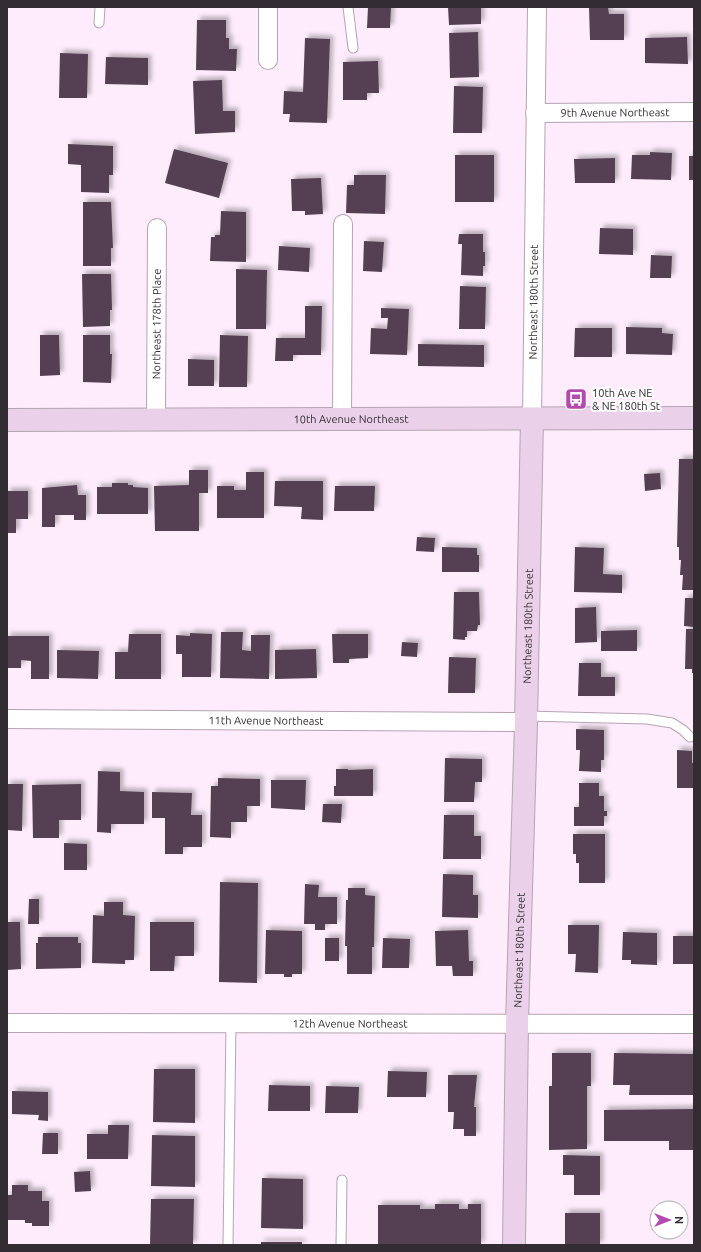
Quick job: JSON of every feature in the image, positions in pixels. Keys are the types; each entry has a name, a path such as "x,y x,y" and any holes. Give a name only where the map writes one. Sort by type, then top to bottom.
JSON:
{"street":[{"path":"268,7 268,60"},
{"name":"Northeast 180th Street","path":"514,1245 517,1023 526,719 532,419 537,7"},
{"name":"9th Avenue Northeast","path":"535,113 694,112"},
{"path":"342,419 343,224"},
{"name":"Northeast 178th Place","path":"156,420 157,228"},
{"name":"10th Avenue Northeast","path":"7,420 694,418"},
{"name":"11th Avenue Northeast","path":"7,719 526,719"},
{"name":"12th Avenue Northeast","path":"7,1023 694,1024"}],"lane":[{"path":"99,23 100,7"},
{"path":"348,7 353,48"},
{"path":"526,719 647,719 672,723 683,730 690,737"},
{"path":"228,1245 231,1023"},
{"path":"341,1245 342,1180"}],"building":[{"path":"368,7 391,7 390,28 367,28"},
{"path":"448,7 481,7 481,24 449,25"},
{"path":"589,7 608,7 609,14 624,14 624,40 590,40"},
{"path":"197,20 226,20 226,38 229,38 229,49 237,49 236,71 196,70"},
{"path":"478,32 479,77 450,78 449,33"},
{"path":"687,37 688,64 645,63 645,38"},
{"path":"305,38 330,39 327,123 289,122 290,114 283,114 284,91 303,92"},
{"path":"60,53 88,54 87,98 59,98"},
{"path":"106,57 148,58 148,85 105,84"},
{"path":"378,61 379,93 367,93 367,100 343,100 343,62"},
{"path":"222,80 223,111 235,111 235,132 195,134 193,81"},
{"path":"454,86 483,87 482,133 453,133"},
{"path":"68,144 113,146 113,175 109,175 109,193 81,192 81,165 68,164"},
{"path":"174,149 228,163 219,198 165,183"},
{"path":"650,152 672,153 671,180 631,179 632,155 650,155"},
{"path":"455,155 494,155 494,202 455,202"},
{"path":"689,156 694,156 694,180 689,180"},
{"path":"615,158 615,183 575,183 574,159"},
{"path":"354,175 386,175 385,214 346,213 347,185 354,185"},
{"path":"321,178 323,214 305,215 305,211 292,211 291,179"},
{"path":"83,202 111,202 113,248 111,248 111,266 83,266"},
{"path":"221,211 246,212 246,262 210,261 211,237 220,235"},
{"path":"600,228 633,229 633,255 599,254"},
{"path":"459,234 483,234 485,266 483,266 483,276 461,275 462,244 458,244"},
{"path":"364,241 384,242 382,272 363,271"},
{"path":"279,246 310,248 309,272 278,270"},
{"path":"651,255 672,256 671,278 650,278"},
{"path":"236,269 267,270 266,329 236,329"},
{"path":"82,274 111,274 112,310 110,310 110,326 83,327"},
{"path":"460,286 486,287 485,329 459,329"},
{"path":"305,306 322,306 321,355 293,355 293,361 275,361 276,338 305,338"},
{"path":"381,308 409,309 407,355 370,354 371,328 387,329 388,318 381,318"},
{"path":"626,327 662,328 662,333 673,334 672,355 626,354"},
{"path":"575,328 612,328 612,357 574,357"},
{"path":"40,335 59,335 60,375 40,376"},
{"path":"83,335 110,335 110,354 112,354 111,383 83,382"},
{"path":"220,335 248,336 247,387 219,387"},
{"path":"418,344 484,345 484,367 418,366"},
{"path":"188,359 214,360 214,386 188,386"},
{"path":"679,459 694,459 694,590 682,590 683,575 680,575 681,560 679,560 679,547 677,547"},
{"path":"189,470 208,470 208,493 199,493 199,531 155,531 154,486 189,485"},
{"path":"246,472 264,472 264,518 217,518 217,486 234,486 234,490 246,490"},
{"path":"660,473 661,489 645,491 644,474"},
{"path":"275,481 323,481 323,520 301,519 302,507 274,506"},
{"path":"112,483 128,483 128,485 133,485 133,487 148,488 148,514 97,514 97,487 112,487"},
{"path":"77,485 78,495 86,495 86,520 74,520 74,515 55,515 55,527 42,527 42,488"},
{"path":"335,486 375,486 374,511 334,511"},
{"path":"7,491 28,491 28,519 16,519 16,533 7,533"},
{"path":"417,537 435,538 434,552 416,551"},
{"path":"442,547 477,548 477,555 479,555 479,572 442,572"},
{"path":"575,547 604,548 603,574 622,575 622,593 574,592"},
{"path":"454,592 479,592 480,625 478,625 477,631 467,631 467,637 465,637 465,640 453,639"},
{"path":"685,598 694,598 694,627 684,626"},
{"path":"596,607 597,642 575,643 575,608"},
{"path":"686,629 694,629 694,673 692,673 692,669 685,669"},
{"path":"637,630 637,651 601,651 601,631"},
{"path":"221,632 243,632 242,650 251,651 251,635 270,635 269,679 220,678"},
{"path":"190,633 212,634 211,677 182,677 182,654 176,654 176,635 190,636"},
{"path":"129,634 161,634 161,679 115,679 115,652 128,652"},
{"path":"332,634 368,634 368,658 349,659 349,663 333,663"},
{"path":"7,636 49,636 49,679 31,679 31,661 21,660 21,668 7,668"},
{"path":"402,642 418,643 417,657 401,656"},
{"path":"316,649 317,678 275,679 275,650"},
{"path":"57,650 99,651 98,679 57,678"},
{"path":"449,657 476,658 475,693 448,693"},
{"path":"579,663 601,663 601,677 615,677 615,696 578,696"},
{"path":"576,729 604,730 604,760 601,760 601,772 579,771 580,750 576,750"},
{"path":"677,750 692,751 692,763 694,763 694,788 677,788"},
{"path":"445,758 482,759 482,782 475,782 474,802 444,802"},
{"path":"336,769 373,769 373,796 334,796 334,786 336,786"},
{"path":"98,771 120,772 120,791 144,792 144,824 111,824 111,833 97,832"},
{"path":"218,778 260,779 260,806 247,806 247,822 231,822 231,838 210,837 211,786 218,786"},
{"path":"271,780 306,780 305,810 271,808"},
{"path":"579,783 599,783 599,796 604,796 604,811 607,811 607,816 604,816 604,826 574,826 574,807 579,807"},
{"path":"7,784 23,784 22,831 7,830"},
{"path":"81,784 81,820 59,820 59,838 33,838 32,785"},
{"path":"152,792 192,793 191,815 202,815 202,847 183,847 183,854 165,854 165,818 152,818"},
{"path":"323,804 342,804 341,823 322,822"},
{"path":"444,815 474,815 474,836 481,836 481,859 443,859"},
{"path":"573,834 605,834 605,883 579,883 579,863 576,863 576,854 573,854"},
{"path":"64,843 87,844 87,870 64,870"},
{"path":"443,874 473,875 473,895 478,895 478,918 442,917"},
{"path":"220,882 258,883 257,983 219,982"},
{"path":"305,884 319,885 318,897 337,897 337,924 325,924 325,930 315,930 315,924 304,924"},
{"path":"348,888 365,888 365,895 375,896 372,974 347,974 347,946 345,946 346,900 348,900"},
{"path":"29,899 39,899 39,924 28,924"},
{"path":"104,902 123,902 123,915 135,916 134,960 125,960 125,964 92,963 93,915 104,916"},
{"path":"7,922 20,922 21,969 7,970"},
{"path":"150,922 194,922 194,956 175,956 174,971 150,971"},
{"path":"568,925 599,925 598,973 575,972 576,954 568,954"},
{"path":"266,930 302,931 302,974 292,974 292,977 284,977 284,974 265,974"},
{"path":"468,930 469,961 473,961 473,976 453,976 452,966 436,966 435,931"},
{"path":"623,932 657,933 657,965 631,964 631,960 622,960"},
{"path":"673,936 694,936 694,964 673,964"},
{"path":"38,937 78,937 78,943 81,943 81,968 36,969 36,943 38,943"},
{"path":"325,938 339,938 339,961 325,961"},
{"path":"383,938 410,939 409,968 382,968"},
{"path":"552,1053 591,1053 591,1086 587,1086 587,1149 549,1150 549,1086 552,1086"},
{"path":"614,1053 694,1054 694,1095 629,1095 630,1085 613,1085"},
{"path":"154,1069 195,1069 195,1123 153,1122"},
{"path":"388,1071 427,1072 426,1097 387,1097"},
{"path":"448,1075 477,1075 474,1107 476,1107 476,1136 464,1136 464,1129 453,1129 454,1112 448,1112"},
{"path":"269,1085 310,1086 310,1111 268,1111"},
{"path":"326,1086 359,1087 358,1113 325,1113"},
{"path":"12,1091 48,1092 48,1121 38,1120 39,1115 12,1114"},
{"path":"694,1109 694,1150 669,1150 669,1141 604,1141 604,1110"},
{"path":"108,1125 129,1125 128,1159 87,1159 87,1134 108,1134"},
{"path":"43,1133 58,1133 58,1154 42,1154"},
{"path":"152,1135 195,1136 195,1187 151,1186"},
{"path":"563,1155 600,1156 600,1195 574,1195 574,1175 563,1175"},
{"path":"90,1171 91,1191 75,1192 74,1172"},
{"path":"262,1178 303,1179 303,1229 261,1228"},
{"path":"12,1185 28,1185 28,1191 42,1191 42,1201 49,1201 49,1226 32,1226 32,1223 25,1223 25,1220 7,1220 7,1195 12,1195"},
{"path":"151,1199 194,1199 193,1245 150,1245"},
{"path":"435,1204 459,1204 459,1209 468,1209 468,1204 481,1204 481,1245 378,1245 378,1205 420,1205 420,1209 435,1209"},
{"path":"565,1213 600,1213 600,1245 565,1245"},
{"path":"261,1242 302,1242 302,1245 261,1245"}],"place":[{"name":"10th Ave NE & NE 180th St","path":"576,399"}]}
